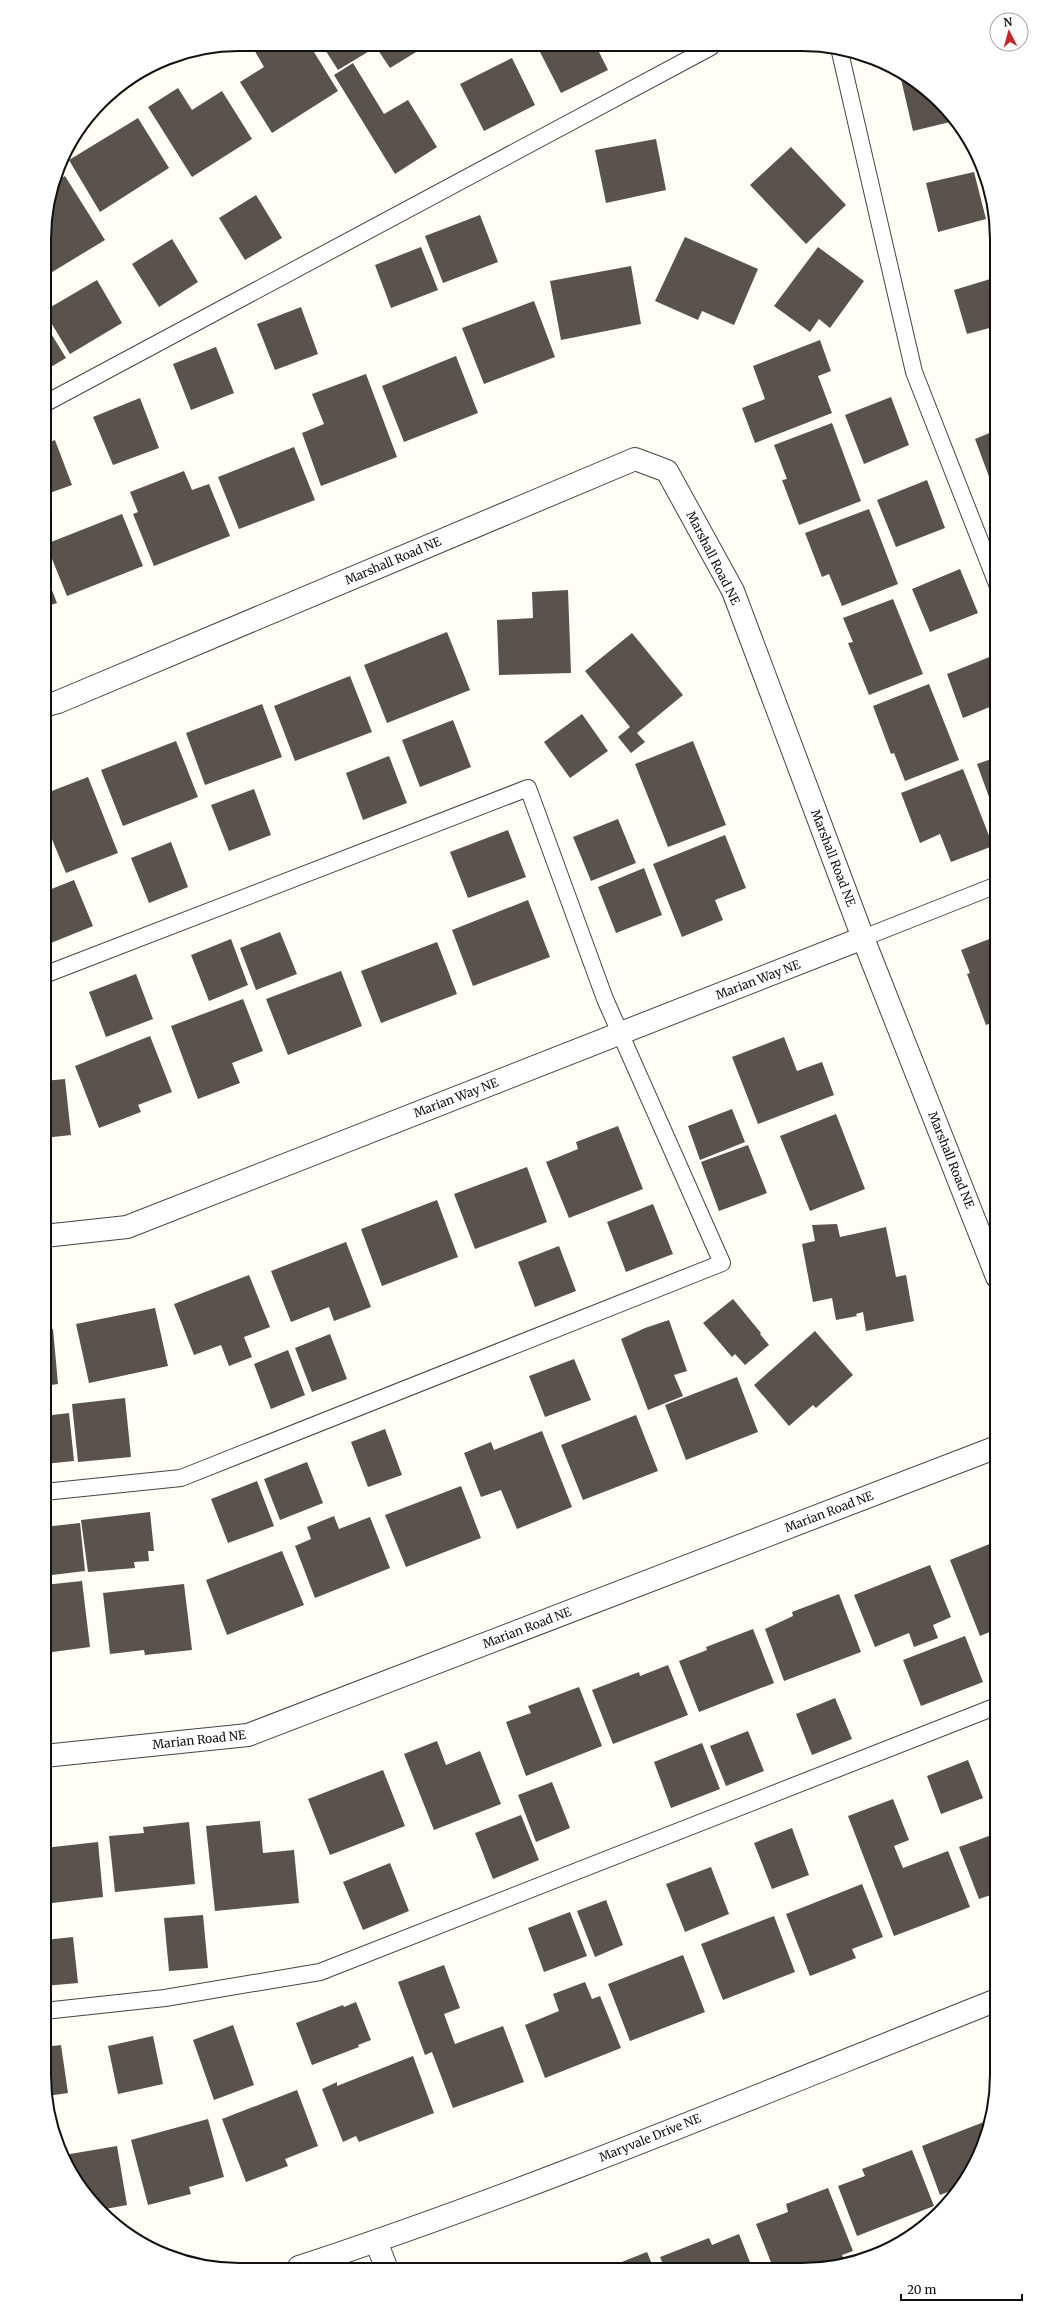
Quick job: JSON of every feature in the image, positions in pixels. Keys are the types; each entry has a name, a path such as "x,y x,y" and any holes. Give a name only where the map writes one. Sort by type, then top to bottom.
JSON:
{"street":[{"name":"Marshall Road NE","path":"51,704 635,459 667,471 732,591 863,938 990,1259"},
{"name":"Marian Way NE","path":"51,1235 127,1227 863,938"},
{"name":"Marian Road NE","path":"51,1755 248,1735 990,1450"},
{"name":"Maryvale Drive NE","path":"311,2263 376,2241 605,2156 990,2003"},
{"path":"376,2241 384,2263"}],"lane":[{"path":"51,400 704,51"},
{"path":"841,55 914,372 990,566"},
{"path":"51,972 528,788 605,999 722,1263 180,1478 51,1491"},
{"path":"863,938 990,888"},
{"path":"51,2009 165,1998 320,1972 990,1709"}],"building":[{"path":"255,51 313,51 338,91 272,133 240,82 264,67"},
{"path":"326,51 369,51 338,70"},
{"path":"379,51 418,51 390,68"},
{"path":"540,51 598,51 608,70 561,93"},
{"path":"512,58 535,105 484,131 460,84"},
{"path":"353,63 384,114 408,100 437,147 395,174 334,75"},
{"path":"901,79 917,90 935,106 949,122 913,131"},
{"path":"178,88 192,110 222,91 252,139 192,177 148,107"},
{"path":"138,118 169,168 100,212 69,160"},
{"path":"656,139 666,190 606,203 595,150"},
{"path":"791,147 846,205 806,244 750,185"},
{"path":"974,172 986,219 938,232 926,183"},
{"path":"65,176 105,240 51,273 51,227 57,190 61,178"},
{"path":"256,195 282,238 245,260 219,218"},
{"path":"480,215 498,262 443,283 425,236"},
{"path":"685,237 758,269 734,325 702,311 698,320 655,301"},
{"path":"172,239 198,282 159,307 132,264"},
{"path":"421,247 438,290 391,308 375,265"},
{"path":"818,247 864,281 830,328 819,319 810,332 774,306"},
{"path":"631,266 641,324 561,340 550,281"},
{"path":"990,279 990,328 967,334 954,290"},
{"path":"97,280 122,323 70,354 51,323 51,307"},
{"path":"534,301 555,357 484,384 462,328"},
{"path":"301,307 318,354 275,370 257,324"},
{"path":"51,333 66,358 51,367"},
{"path":"820,340 831,371 818,376 832,413 755,443 742,408 765,399 753,366"},
{"path":"216,347 234,393 191,410 173,364"},
{"path":"456,356 478,413 404,442 382,386"},
{"path":"366,374 397,457 321,486 302,433 324,424 312,394"},
{"path":"891,397 909,445 864,464 845,415"},
{"path":"140,398 159,448 113,465 93,417"},
{"path":"832,423 861,501 799,525 782,480 787,479 774,445"},
{"path":"990,433 990,479 975,439"},
{"path":"55,440 72,485 51,492 51,441"},
{"path":"294,447 315,500 239,529 218,477"},
{"path":"184,471 192,490 209,484 230,536 154,566 133,514 138,512 130,492"},
{"path":"927,480 945,528 896,547 877,500"},
{"path":"869,509 898,584 842,606 829,574 822,577 805,533"},
{"path":"122,514 143,566 67,596 51,556 51,542"},
{"path":"960,569 978,613 930,632 912,589"},
{"path":"51,588 57,603 51,605"},
{"path":"568,590 571,673 499,675 497,620 533,618 532,592"},
{"path":"893,599 923,674 869,695 848,643 853,642 843,618"},
{"path":"447,632 470,690 387,723 364,665"},
{"path":"632,633 683,695 637,733 645,742 631,753 618,737 630,727 585,671"},
{"path":"990,657 990,707 963,718 947,674"},
{"path":"350,676 372,732 295,761 274,706"},
{"path":"929,684 959,760 905,781 894,753 891,754 873,706"},
{"path":"262,704 282,757 205,785 186,733"},
{"path":"582,714 608,751 570,778 544,742"},
{"path":"453,720 471,767 420,787 402,740"},
{"path":"176,741 198,797 123,826 101,770"},
{"path":"693,741 726,825 668,847 635,764"},
{"path":"389,756 407,803 363,820 346,773"},
{"path":"990,759 990,800 977,764"},
{"path":"963,769 990,838 990,847 951,862 940,834 920,843 901,793"},
{"path":"88,777 118,853 66,873 51,837 51,791"},
{"path":"254,789 271,835 229,851 211,805"},
{"path":"618,819 636,863 591,881 573,837"},
{"path":"508,830 526,877 468,898 450,852"},
{"path":"725,835 746,888 715,900 723,920 682,937 653,864"},
{"path":"171,842 188,887 149,903 131,858"},
{"path":"644,868 662,915 616,933 598,887"},
{"path":"74,880 93,926 51,943 51,889"},
{"path":"528,900 550,957 473,986 452,930"},
{"path":"280,932 297,974 256,990 240,948"},
{"path":"231,939 248,985 209,1001 191,955"},
{"path":"990,939 990,1024 986,1025 967,974 970,973 961,950"},
{"path":"437,942 457,994 381,1023 361,971"},
{"path":"341,971 362,1026 288,1055 266,999"},
{"path":"136,974 153,1019 106,1037 89,992"},
{"path":"243,999 263,1051 232,1063 240,1083 198,1099 171,1026"},
{"path":"150,1036 172,1092 138,1105 141,1112 99,1128 75,1066"},
{"path":"784,1037 797,1071 822,1062 834,1095 758,1124 732,1057"},
{"path":"65,1079 71,1135 51,1137 51,1080"},
{"path":"732,1109 745,1142 700,1160 688,1126"},
{"path":"836,1114 865,1189 810,1211 780,1136"},
{"path":"618,1126 643,1189 569,1218 546,1162 578,1149 576,1142"},
{"path":"748,1145 767,1193 719,1211 701,1162"},
{"path":"527,1167 547,1222 475,1249 454,1194"},
{"path":"437,1200 458,1257 382,1286 361,1229"},
{"path":"653,1204 673,1254 626,1272 607,1222"},
{"path":"837,1224 840,1237 886,1227 896,1277 906,1275 914,1321 866,1331 863,1312 856,1314 857,1316 836,1320 832,1298 813,1302 802,1244 815,1241 812,1225"},
{"path":"346,1242 371,1307 334,1321 329,1307 291,1322 271,1271"},
{"path":"559,1246 576,1291 535,1307 518,1262"},
{"path":"249,1275 270,1327 244,1337 252,1357 229,1366 221,1345 194,1355 174,1304"},
{"path":"733,1299 769,1345 745,1365 735,1354 732,1357 703,1323"},
{"path":"155,1308 168,1366 89,1383 76,1324"},
{"path":"669,1320 687,1371 674,1375 683,1396 648,1410 621,1339 645,1328"},
{"path":"51,1329 53,1329 58,1384 51,1385"},
{"path":"815,1331 853,1375 816,1408 813,1405 789,1426 754,1385"},
{"path":"330,1334 347,1379 312,1392 295,1348"},
{"path":"288,1350 305,1395 271,1409 254,1364"},
{"path":"574,1359 591,1400 545,1417 529,1376"},
{"path":"737,1377 758,1432 686,1460 665,1405"},
{"path":"125,1398 131,1457 78,1462 72,1404"},
{"path":"69,1413 74,1461 51,1463 51,1415"},
{"path":"636,1415 658,1471 583,1500 561,1445"},
{"path":"385,1429 402,1475 368,1487 351,1442"},
{"path":"542,1431 572,1507 517,1529 501,1490 481,1497 464,1453 491,1442 494,1450"},
{"path":"307,1462 323,1503 280,1520 264,1479"},
{"path":"257,1481 274,1526 228,1543 211,1499"},
{"path":"461,1486 481,1538 406,1567 385,1515"},
{"path":"150,1512 154,1551 148,1551 149,1561 134,1562 135,1568 88,1572 81,1520"},
{"path":"334,1516 339,1529 370,1517 390,1568 315,1598 295,1546 311,1539 307,1527"},
{"path":"80,1523 85,1571 51,1575 51,1526"},
{"path":"990,1544 990,1632 980,1636 950,1560"},
{"path":"282,1551 304,1605 227,1635 206,1580"},
{"path":"930,1565 951,1617 933,1625 938,1638 914,1647 909,1633 875,1647 854,1595"},
{"path":"82,1581 90,1647 51,1652 51,1584"},
{"path":"184,1584 192,1650 145,1655 144,1650 110,1654 103,1593"},
{"path":"839,1594 861,1652 784,1681 765,1629 793,1616 792,1612"},
{"path":"753,1629 774,1683 699,1712 679,1661 707,1650 706,1647"},
{"path":"965,1636 983,1682 921,1706 903,1660"},
{"path":"668,1665 688,1715 613,1744 592,1690 639,1672 640,1676"},
{"path":"579,1687 602,1746 526,1776 506,1722 531,1713 528,1706"},
{"path":"835,1698 852,1739 812,1755 796,1714"},
{"path":"748,1731 764,1771 726,1786 710,1746"},
{"path":"437,1741 446,1765 480,1751 501,1804 434,1830 404,1754"},
{"path":"702,1743 720,1789 671,1808 654,1762"},
{"path":"968,1760 983,1798 941,1814 927,1776"},
{"path":"383,1770 405,1826 330,1855 308,1799"},
{"path":"552,1782 570,1828 536,1842 518,1795"},
{"path":"893,1799 909,1840 894,1846 903,1868 948,1851 970,1907 894,1936 848,1816"},
{"path":"521,1815 539,1860 493,1879 475,1833"},
{"path":"260,1821 263,1853 294,1850 299,1903 215,1911 206,1826"},
{"path":"189,1822 195,1884 115,1892 109,1836 144,1833 143,1827"},
{"path":"792,1828 809,1875 772,1889 754,1843"},
{"path":"990,1836 990,1895 979,1899 959,1847"},
{"path":"98,1842 103,1897 51,1903 51,1847"},
{"path":"390,1863 409,1911 363,1930 343,1882"},
{"path":"711,1867 729,1914 685,1932 666,1884"},
{"path":"862,1884 883,1937 852,1949 856,1958 810,1976 786,1914"},
{"path":"606,1900 623,1945 595,1957 577,1911"},
{"path":"570,1912 587,1956 544,1972 528,1928"},
{"path":"203,1915 208,1968 169,1971 164,1918"},
{"path":"774,1916 795,1972 723,2000 701,1944"},
{"path":"73,1937 78,1983 51,1985 51,1939"},
{"path":"683,1955 705,2012 630,2041 608,1984"},
{"path":"444,1965 460,2008 444,2014 455,2044 503,2026 524,2082 453,2108 432,2052 425,2055 398,1982"},
{"path":"585,1982 592,1999 600,1996 621,2048 545,2078 525,2025 559,2011 553,1994"},
{"path":"356,2002 371,2040 358,2045 359,2047 312,2065 296,2023 343,2005 344,2007"},
{"path":"233,2025 254,2085 214,2100 193,2040"},
{"path":"153,2036 163,2084 118,2094 108,2046"},
{"path":"61,2045 68,2093 52,2095 51,2046"},
{"path":"413,2056 434,2113 359,2142 356,2136 343,2142 322,2089 337,2082 337,2086"},
{"path":"297,2090 318,2146 285,2159 288,2166 246,2182 222,2119"},
{"path":"208,2119 224,2177 189,2187 191,2194 148,2205 131,2140"},
{"path":"984,2122 976,2147 965,2169 950,2191 940,2195 922,2146"},
{"path":"117,2146 127,2205 107,2209 90,2190 68,2154"},
{"path":"912,2150 934,2206 857,2236 838,2186 865,2176 862,2169"},
{"path":"828,2188 853,2251 842,2255 843,2258 814,2263 771,2263 756,2224 788,2212 786,2204"},
{"path":"739,2234 750,2263 662,2263 660,2257 709,2238 712,2245"},
{"path":"647,2252 652,2263 619,2263"}]}
